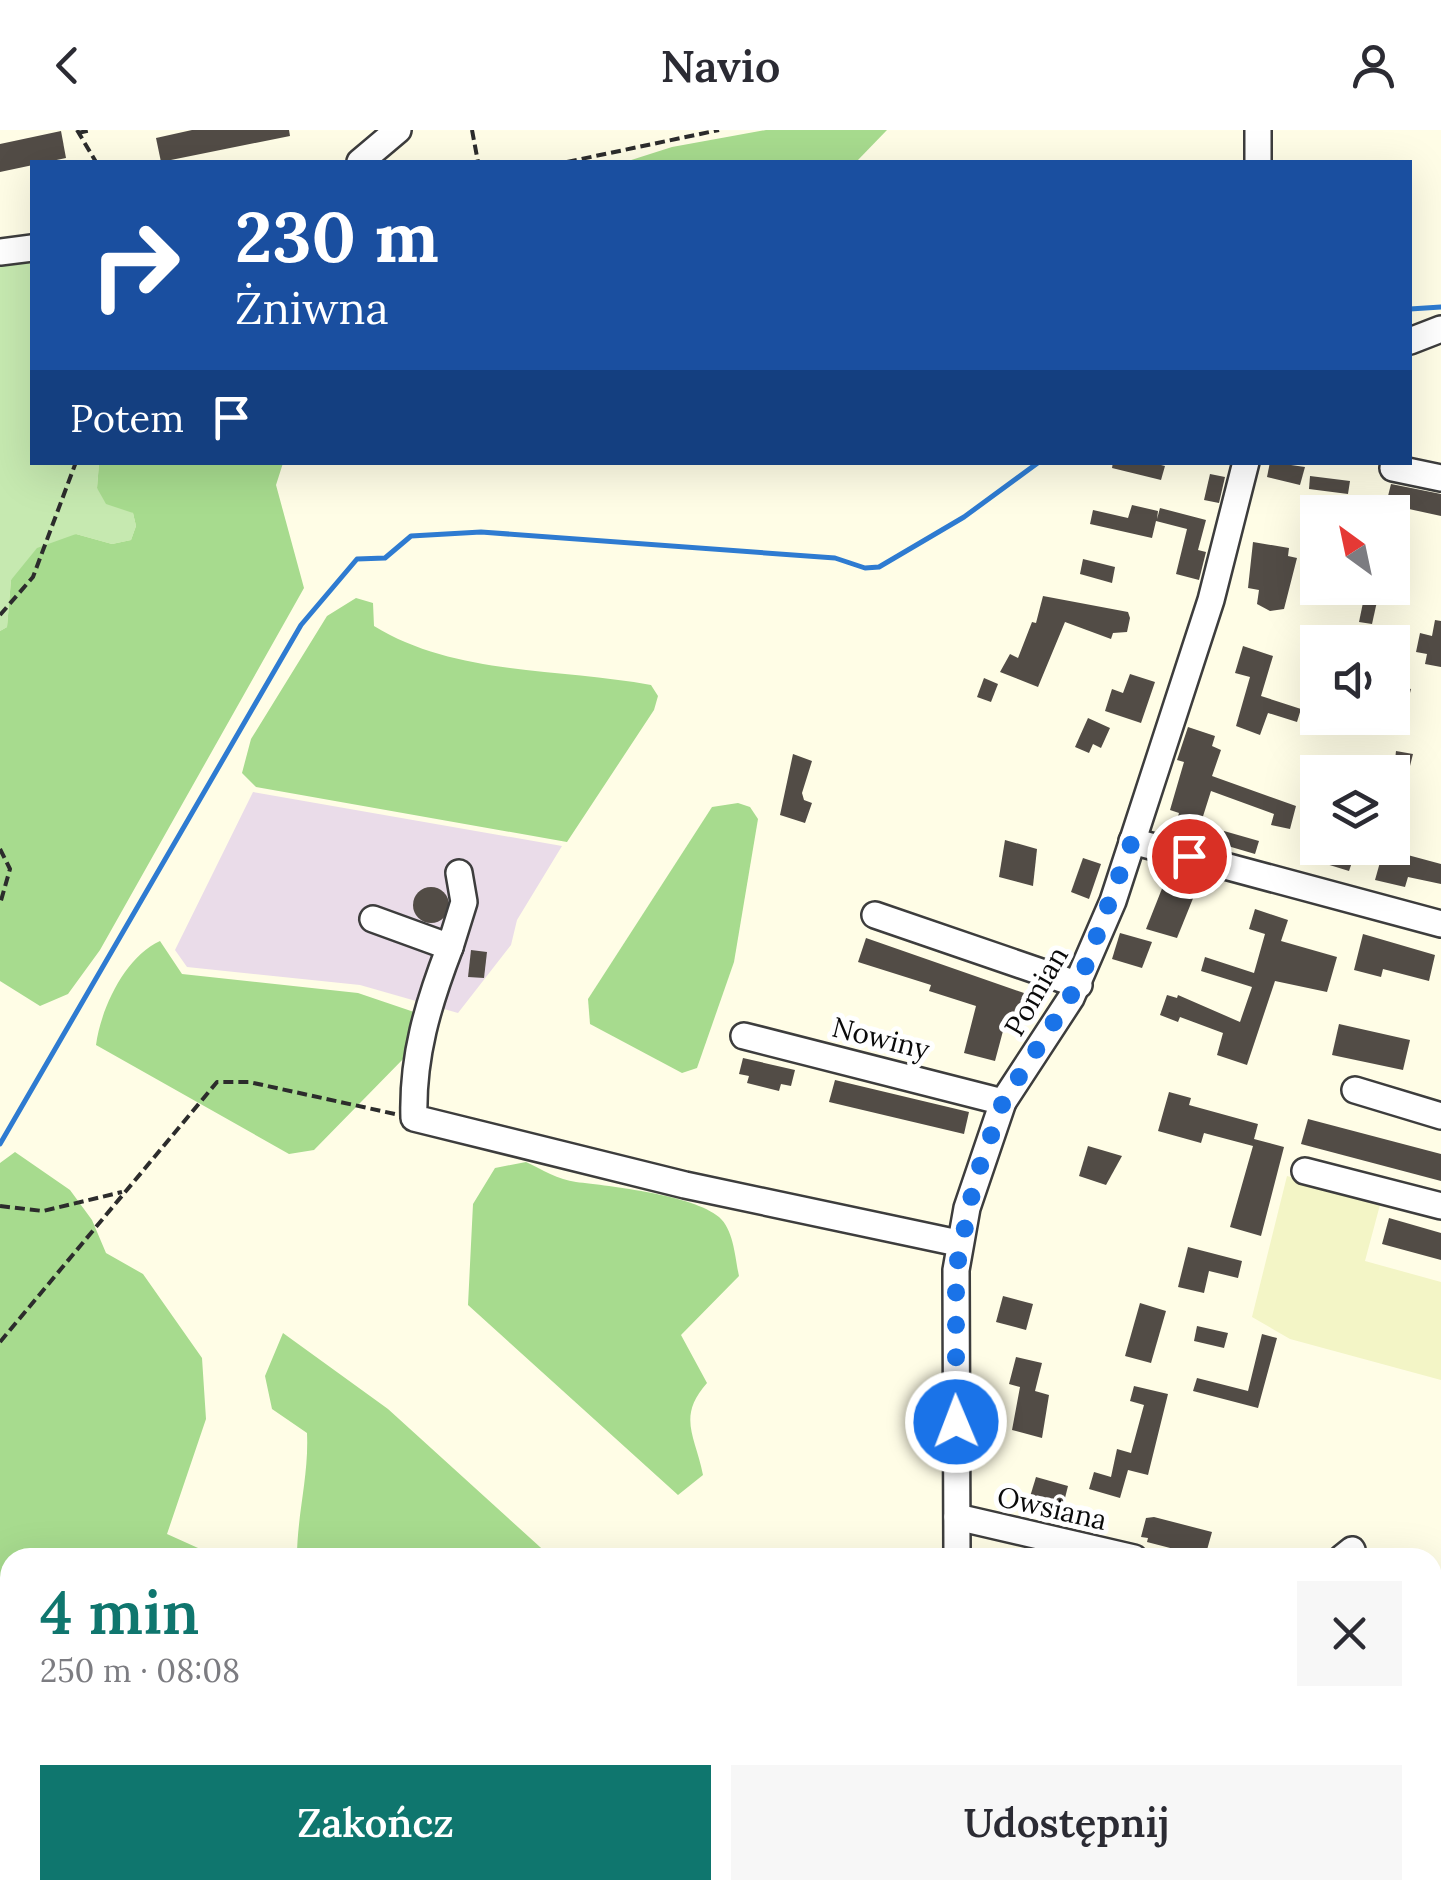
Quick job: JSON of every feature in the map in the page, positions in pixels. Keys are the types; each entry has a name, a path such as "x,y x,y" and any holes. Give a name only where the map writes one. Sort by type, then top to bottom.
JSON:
{"street":[{"path":"362,160 398,130"},
{"path":"1258,130 1258,160"},
{"path":"0,252 30,248"},
{"path":"1412,340 1441,329"},
{"name":"Pomian","path":"957,1548 958,1243 1003,1102 1079,984 1132,841 1211,600 1245,465"},
{"path":"1393,468 1441,478"},
{"path":"1132,841 1441,924"},
{"path":"459,874 464,902 422,1032 413,1078 414,1118 685,1184 958,1243"},
{"path":"875,916 1079,984"},
{"path":"373,919 450,947"},
{"name":"Nowiny","path":"744,1036 1003,1102"},
{"path":"1356,1090 1441,1116"},
{"path":"1305,1171 1441,1206"},
{"name":"Owsiana","path":"957,1517 1091,1548"}],"path":[{"path":"91,130 77,132 95,160"},
{"path":"472,130 478,160"},
{"path":"577,160 720,130"},
{"path":"0,615 33,577 75,465"},
{"path":"0,849 10,870 0,904"},
{"path":"0,1342 217,1082 230,1079 414,1118"},
{"path":"0,1206 43,1211 89,1203 124,1191"}],"shaded area":[{"path":"253,792 562,846 517,920 511,945 458,1013 360,985 187,967 175,950"}],"green space":[{"path":"766,130 887,130 858,160 631,160 672,147"},
{"path":"30,261 30,465 99,465 97,488 133,513 136,526 131,540 112,544 76,534 11,580 7,627 0,631 0,265"},
{"path":"99,465 282,465 276,485 304,588 100,950 68,994 40,1006 0,981 0,631 7,627 11,580 37,548 76,534 112,544 131,540 136,526 133,513 106,504 97,488"},
{"path":"356,598 373,603 374,626 439,654 509,668 651,685 658,696 654,710 567,842 256,787 242,773 251,739 327,616"},
{"path":"738,803 750,807 758,819 734,962 697,1068 682,1073 590,1024 588,999 712,807"},
{"path":"160,941 182,974 358,993 414,1012 407,1055 314,1150 289,1154 96,1045 103,1015 117,985 136,959"},
{"path":"15,1152 70,1190 92,1220 106,1253 143,1274 202,1358 206,1419 167,1534 198,1548 0,1548 0,1163"},
{"path":"526,1162 570,1181 690,1203 719,1217 728,1229 739,1276 681,1335 707,1383 690,1417 703,1475 678,1495 468,1305 473,1204 495,1168"},
{"path":"1287,1176 1381,1201 1365,1261 1441,1282 1441,1380 1290,1339 1252,1317"},
{"path":"283,1333 388,1409 541,1548 298,1548 307,1433 272,1409 265,1376"}],"building":[{"path":"192,130 289,130 290,136 171,160 161,160 156,138"},
{"path":"61,131 66,158 30,160 30,166 0,172 0,144"},
{"path":"1112,465 1165,466 1161,480 1112,468"},
{"path":"1269,465 1305,467 1300,485 1267,477"},
{"path":"1210,474 1225,477 1219,503 1204,500"},
{"path":"1310,476 1350,481 1348,494 1309,489"},
{"path":"1391,484 1441,494 1441,516 1410,509 1410,495 1388,495"},
{"path":"1132,505 1158,511 1157,519 1160,508 1206,520 1198,550 1206,552 1199,580 1176,574 1187,529 1156,521 1152,538 1090,524 1093,510 1128,518"},
{"path":"1253,542 1289,548 1288,556 1297,558 1284,609 1270,611 1257,604 1259,590 1248,588"},
{"path":"1083,559 1115,567 1112,583 1080,574"},
{"path":"1043,596 1128,612 1127,632 1113,633 1111,639 1065,622 1038,687 1000,672 1010,654 1018,658 1032,622 1036,623"},
{"path":"1362,605 1376,605 1372,624 1359,622"},
{"path":"1435,620 1441,621 1441,667 1425,664 1427,654 1416,652 1420,633 1432,636"},
{"path":"1243,646 1273,656 1261,696 1300,709 1297,722 1268,713 1260,735 1236,726 1250,677 1235,673"},
{"path":"1130,674 1155,682 1141,723 1105,711 1112,689 1123,693"},
{"path":"984,678 998,684 991,702 977,697"},
{"path":"1088,718 1110,728 1101,748 1093,744 1089,753 1075,747"},
{"path":"1188,727 1215,736 1212,746 1221,750 1212,776 1296,806 1290,829 1271,825 1274,814 1211,791 1199,829 1176,823 1179,813 1170,810 1184,762 1177,760"},
{"path":"793,754 812,761 802,793 804,800 812,803 805,823 780,815"},
{"path":"1224,831 1259,841 1255,854 1221,844"},
{"path":"1005,840 1037,849 1033,886 999,877"},
{"path":"1410,856 1441,864 1441,884 1408,877 1405,887 1375,880 1379,865 1410,865"},
{"path":"1083,858 1101,864 1089,899 1071,892"},
{"path":"1330,865 1351,865 1349,871"},
{"path":"1165,881 1196,891 1177,938 1146,929"},
{"path":"431,887 443,893 449,905 443,917 431,923 419,917 413,905 419,893"},
{"path":"1255,909 1288,920 1281,941 1337,957 1327,992 1275,981 1247,1065 1217,1055 1223,1033 1180,1017 1178,1022 1160,1015 1167,995 1178,995 1240,1022 1252,987 1201,971 1205,957 1254,973 1265,934 1249,929"},
{"path":"1120,933 1152,942 1142,968 1112,959"},
{"path":"1363,934 1435,955 1429,981 1383,969 1381,977 1354,970"},
{"path":"866,938 1024,993 1016,1019 1007,1016 995,1061 964,1053 976,1006 929,991 931,985 858,962"},
{"path":"471,950 487,952 484,978 468,977"},
{"path":"1339,1024 1410,1040 1403,1070 1332,1055"},
{"path":"743,1058 795,1070 791,1086 781,1084 779,1091 747,1083 749,1076 739,1074"},
{"path":"835,1080 969,1112 964,1134 829,1102"},
{"path":"1169,1092 1191,1098 1189,1105 1258,1124 1254,1139 1284,1147 1261,1236 1230,1227 1253,1146 1204,1133 1201,1143 1158,1131"},
{"path":"1308,1119 1441,1154 1441,1181 1301,1144"},
{"path":"1088,1146 1122,1156 1106,1185 1079,1176"},
{"path":"1389,1218 1441,1233 1441,1260 1382,1244"},
{"path":"1188,1247 1242,1261 1238,1278 1209,1271 1204,1293 1178,1287"},
{"path":"1003,1296 1033,1304 1026,1330 996,1322"},
{"path":"1140,1303 1166,1311 1151,1363 1125,1356"},
{"path":"1197,1326 1228,1333 1224,1348 1194,1341"},
{"path":"1262,1334 1277,1338 1258,1408 1193,1391 1197,1378 1248,1391"},
{"path":"1016,1357 1042,1363 1035,1391 1049,1395 1042,1438 1012,1430 1020,1387 1009,1384"},
{"path":"1134,1386 1168,1394 1148,1475 1128,1470 1120,1498 1089,1489 1094,1472 1111,1477 1117,1449 1131,1453 1144,1405 1130,1401"},
{"path":"1036,1477 1068,1486 1062,1510 1029,1500"},
{"path":"1146,1518 1212,1532 1208,1548 1170,1548 1147,1542 1148,1538 1141,1537"}],"waterway":[{"path":"1412,309 1441,307"},
{"path":"0,1144 301,625 357,559 385,558 411,536 481,532 835,558 865,568 879,567 964,517 1035,465"}],"route":[{"path":"956,1422 958,1243 996,1117 1012,1085 1056,1025 1080,981 1113,901 1132,841 1189,856"}]}
